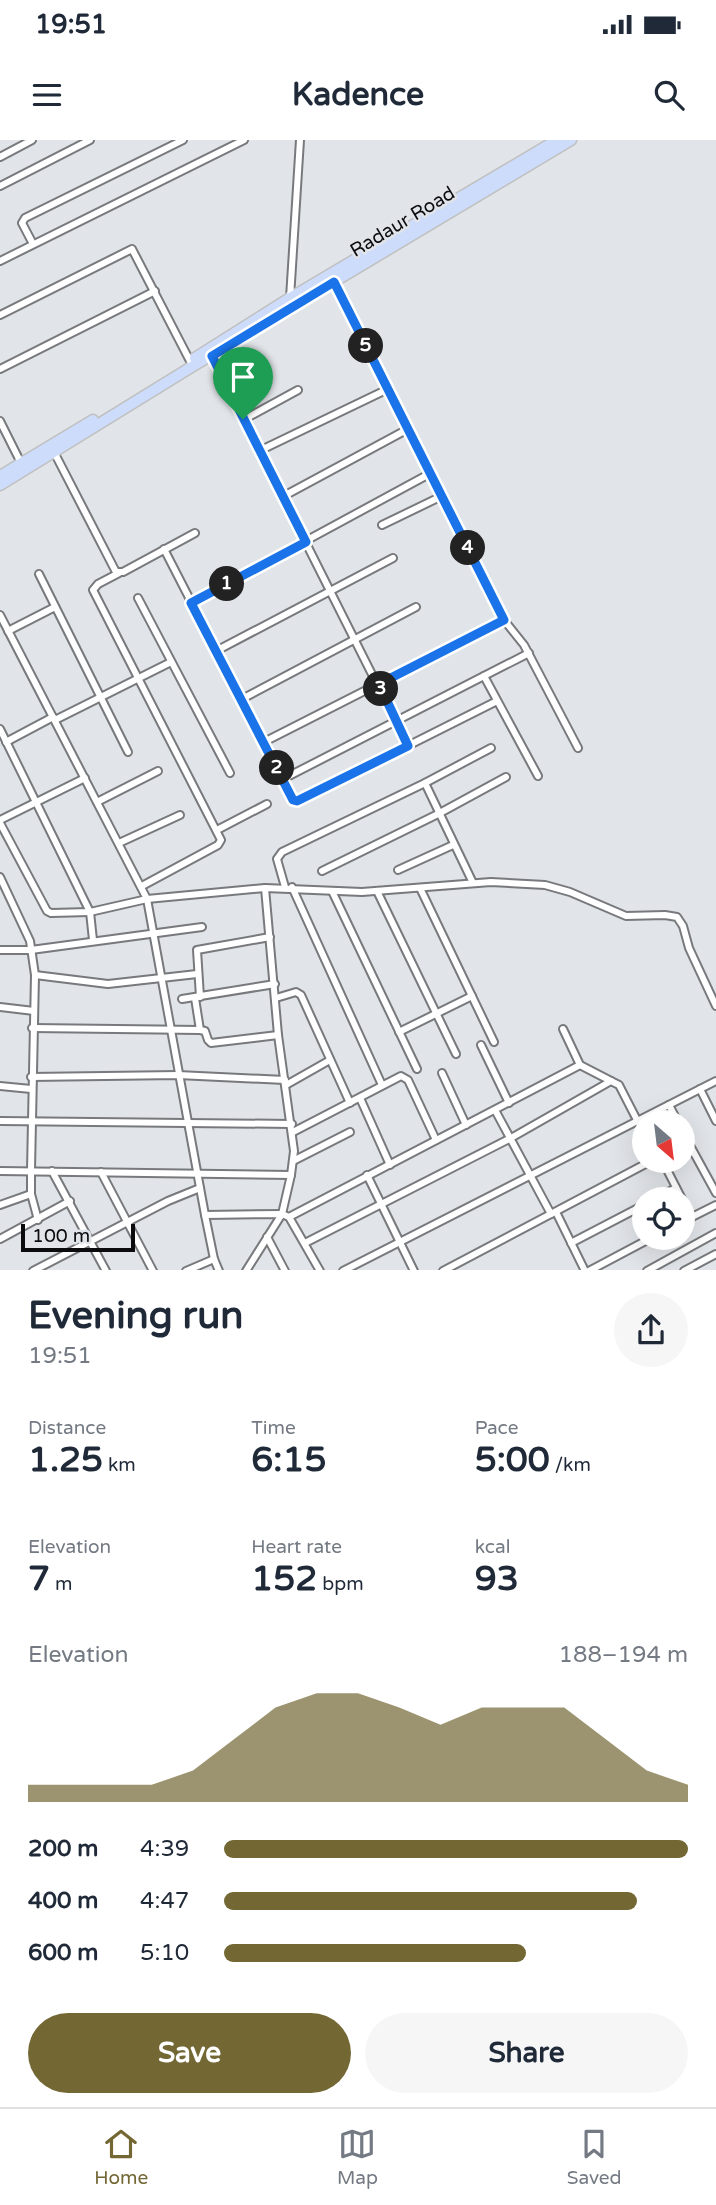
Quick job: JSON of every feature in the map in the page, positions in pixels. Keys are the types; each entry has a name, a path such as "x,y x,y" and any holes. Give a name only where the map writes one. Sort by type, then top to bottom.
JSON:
{"main road":[{"name":"Radaur Road","path":"0,485 22,467 290,298 557,140"},
{"name":"Radaur Road","path":"0,476 54,452 571,140"}],"street":[{"path":"0,157 32,140"},
{"path":"0,186 90,140"},
{"path":"33,244 22,223 25,218 183,140"},
{"path":"0,261 244,140"},
{"path":"290,298 300,140"},
{"path":"0,315 132,249 190,361"},
{"path":"334,282 504,620 528,653 578,748"},
{"path":"0,369 155,291"},
{"path":"212,356 408,746"},
{"path":"259,452 388,389"},
{"path":"243,419 298,390"},
{"path":"0,421 22,467"},
{"path":"282,497 408,429"},
{"path":"54,452 113,568 119,573"},
{"path":"191,603 431,473"},
{"path":"382,525 442,496"},
{"path":"142,886 218,845 221,840 93,590 98,584 195,533"},
{"path":"164,549 293,800 297,801 497,701"},
{"path":"216,651 393,558"},
{"path":"38,574 128,752"},
{"path":"138,598 230,773"},
{"path":"8,631 55,607"},
{"path":"240,700 416,607"},
{"path":"0,615 147,899 178,1076 214,1259 219,1270"},
{"path":"264,742 504,620"},
{"path":"283,779 528,653"},
{"path":"6,742 171,662"},
{"path":"484,676 538,776"},
{"path":"0,729 90,912 93,940"},
{"path":"382,1085 278,859 282,852 491,748"},
{"path":"97,802 158,771"},
{"path":"322,871 506,777"},
{"path":"85,778 0,822 47,911 90,912 147,899 265,888 377,891 507,882 545,886 570,892 626,916 677,917 716,1006"},
{"path":"425,783 473,883"},
{"path":"217,830 267,804"},
{"path":"118,843 180,815"},
{"path":"398,870 453,845"},
{"path":"0,877 27,934 35,975 31,1077 31,1194 38,1220"},
{"path":"265,888 278,1035 293,1132 293,1161 286,1216 320,1270"},
{"path":"420,888 494,1042"},
{"path":"332,891 417,1069"},
{"path":"377,891 456,1054"},
{"path":"0,950 32,950 202,927"},
{"path":"200,1030 196,954 200,948 270,937"},
{"path":"35,975 108,984 197,975"},
{"path":"182,999 275,985"},
{"path":"276,998 296,992 300,995 350,1103"},
{"path":"399,1031 472,996"},
{"path":"0,1007 34,1011"},
{"path":"33,1028 200,1030 205,1031 208,1040 214,1043 278,1035"},
{"path":"562,1029 580,1065 618,1085 634,1110"},
{"path":"481,1045 509,1103"},
{"path":"31,1077 178,1076 286,1082 330,1060"},
{"path":"246,1270 267,1237 286,1216 580,1065"},
{"path":"442,1073 466,1125"},
{"path":"293,1132 401,1076 406,1078 436,1140"},
{"path":"305,1243 511,1138 611,1081"},
{"path":"661,1110 716,1081"},
{"path":"0,1086 31,1089"},
{"path":"700,1089 716,1121"},
{"path":"360,1098 390,1164"},
{"path":"669,1105 672,1110"},
{"path":"495,1110 531,1177 587,1270 632,1248"},
{"path":"0,1121 292,1124"},
{"path":"344,1270 632,1126"},
{"path":"293,1161 350,1132"},
{"path":"695,1154 716,1193"},
{"path":"0,1171 291,1175"},
{"path":"52,1171 106,1270"},
{"path":"443,1270 632,1171"},
{"path":"101,1172 153,1270"},
{"path":"368,1175 414,1270"},
{"path":"33,1270 200,1188"},
{"path":"0,1205 31,1194"},
{"path":"0,1239 70,1201"},
{"path":"695,1216 716,1205"},
{"path":"571,1244 632,1211"},
{"path":"205,1215 286,1216"},
{"path":"647,1270 716,1233"},
{"path":"267,1237 285,1270"},
{"path":"684,1270 716,1254"},
{"path":"186,1270 214,1259"},
{"path":"53,1261 58,1270"}],"route":[{"path":"334,282 504,620 379,684 408,746 297,801 293,800 191,603 306,542 243,419 212,356 334,282"}]}
